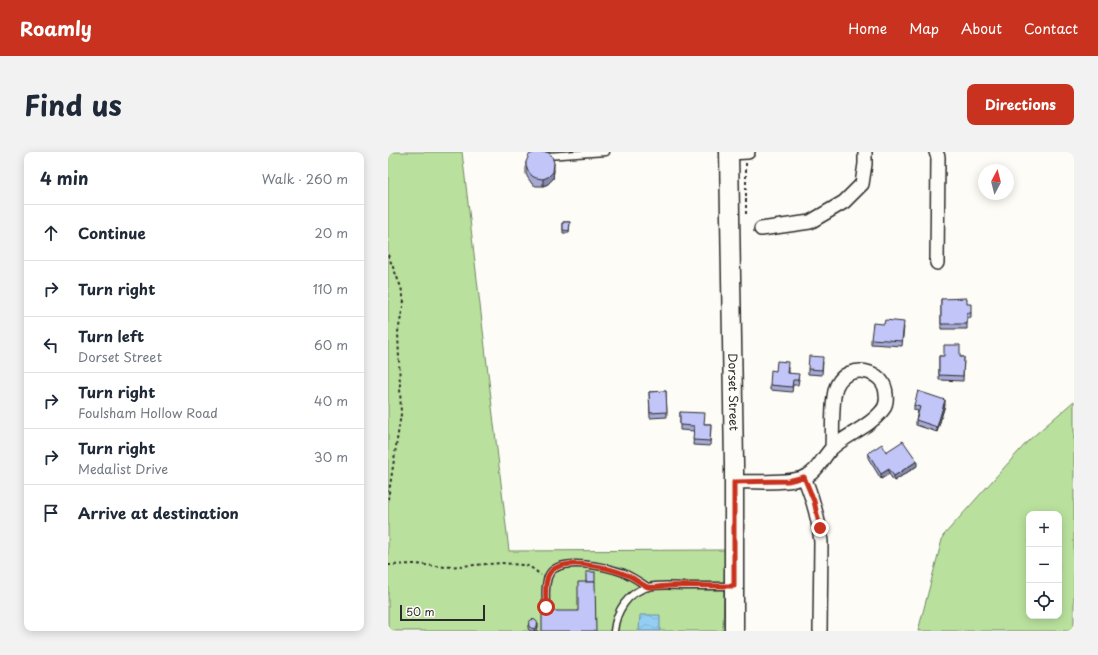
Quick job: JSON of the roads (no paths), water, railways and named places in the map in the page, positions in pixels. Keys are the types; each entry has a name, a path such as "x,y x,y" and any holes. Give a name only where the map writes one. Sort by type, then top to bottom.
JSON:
{"street":[{"path":"729,153 748,152"},
{"path":"761,229 810,222 844,202 862,184 865,152"},
{"path":"936,152 938,157 937,263"},
{"name":"Dorset Street","path":"729,153 734,482 734,631"},
{"path":"734,482 788,481 804,477 815,470 832,448 876,417 884,408 886,402 886,391 881,380 872,373 860,370 849,373 840,380 837,385 834,396 832,448"},
{"path":"804,477 814,501 820,528 820,631"}],"lane":[{"path":"546,156 606,152"},
{"path":"546,607 546,582 549,574 554,568 566,565 578,564 605,568 633,577 648,587"},
{"path":"614,631 616,617 625,602 631,595 648,587 734,586"}],"water":[{"path":"640,615 660,615 660,631 639,631"}]}
